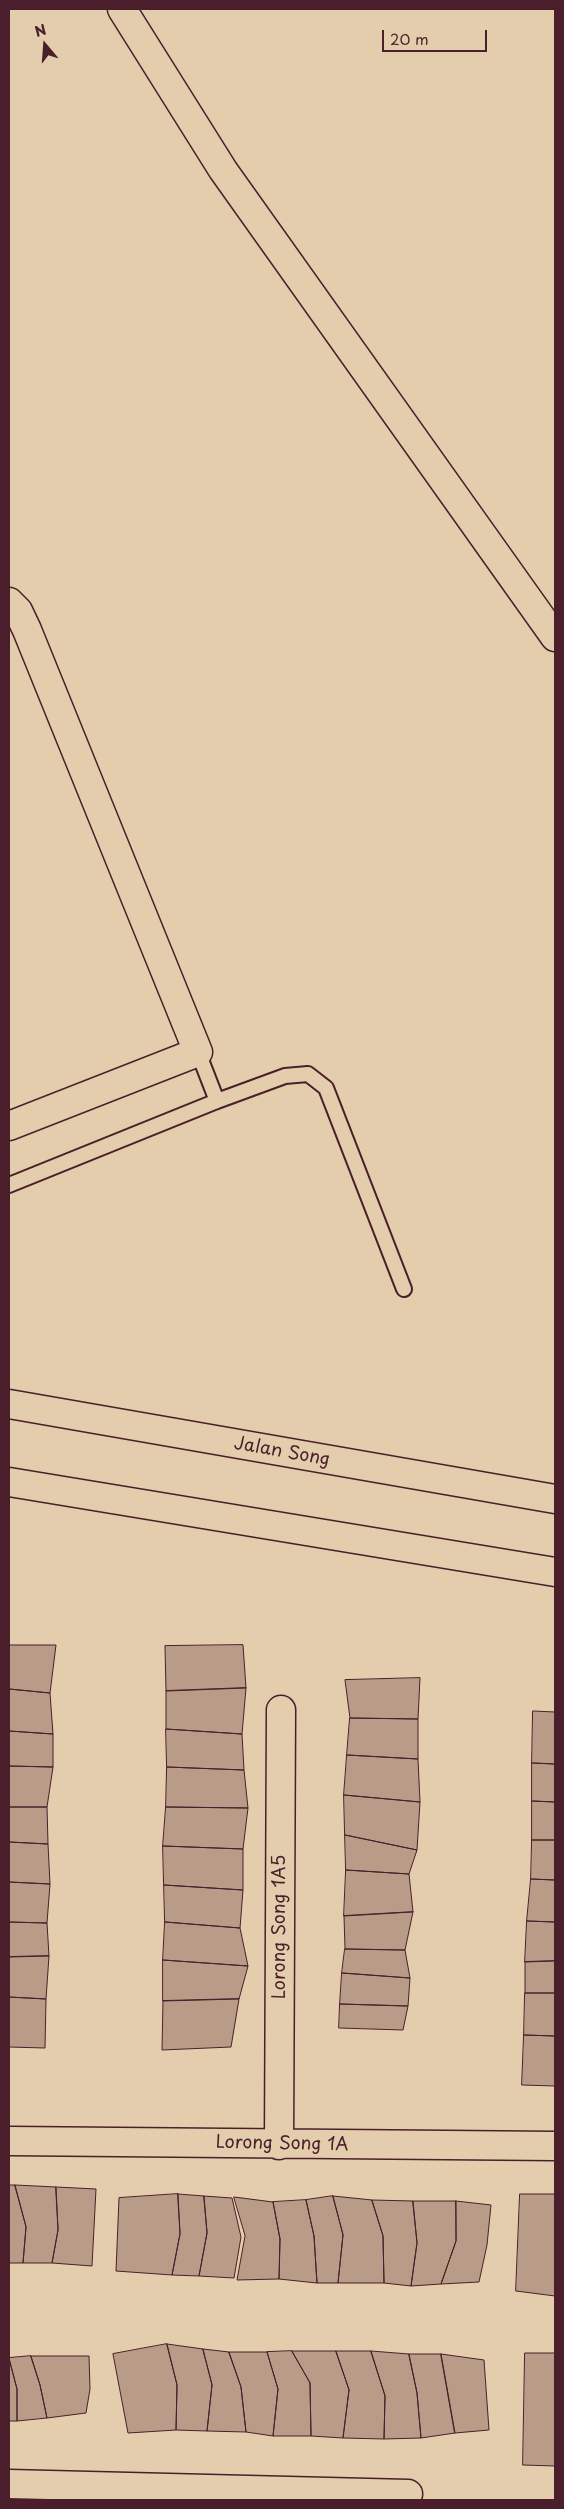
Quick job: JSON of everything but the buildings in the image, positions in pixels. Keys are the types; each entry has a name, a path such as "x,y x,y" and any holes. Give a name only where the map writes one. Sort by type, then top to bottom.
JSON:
{"street":[{"path":"122,9 223,170 555,637"},
{"path":"9,602 18,611 27,630 198,1052 9,1126"},
{"name":"Jalan Song","path":"9,1404 555,1499"},
{"path":"9,1482 555,1572"},
{"name":"Lorong Song 1A5","path":"279,2145 281,1710"},
{"name":"Lorong Song 1A","path":"9,2141 279,2145 555,2146"},
{"path":"9,2484 408,2494"}],"lane":[{"path":"198,1052 217,1101"},
{"path":"9,1185 217,1101 285,1076 308,1074 326,1088 404,1289"}]}
